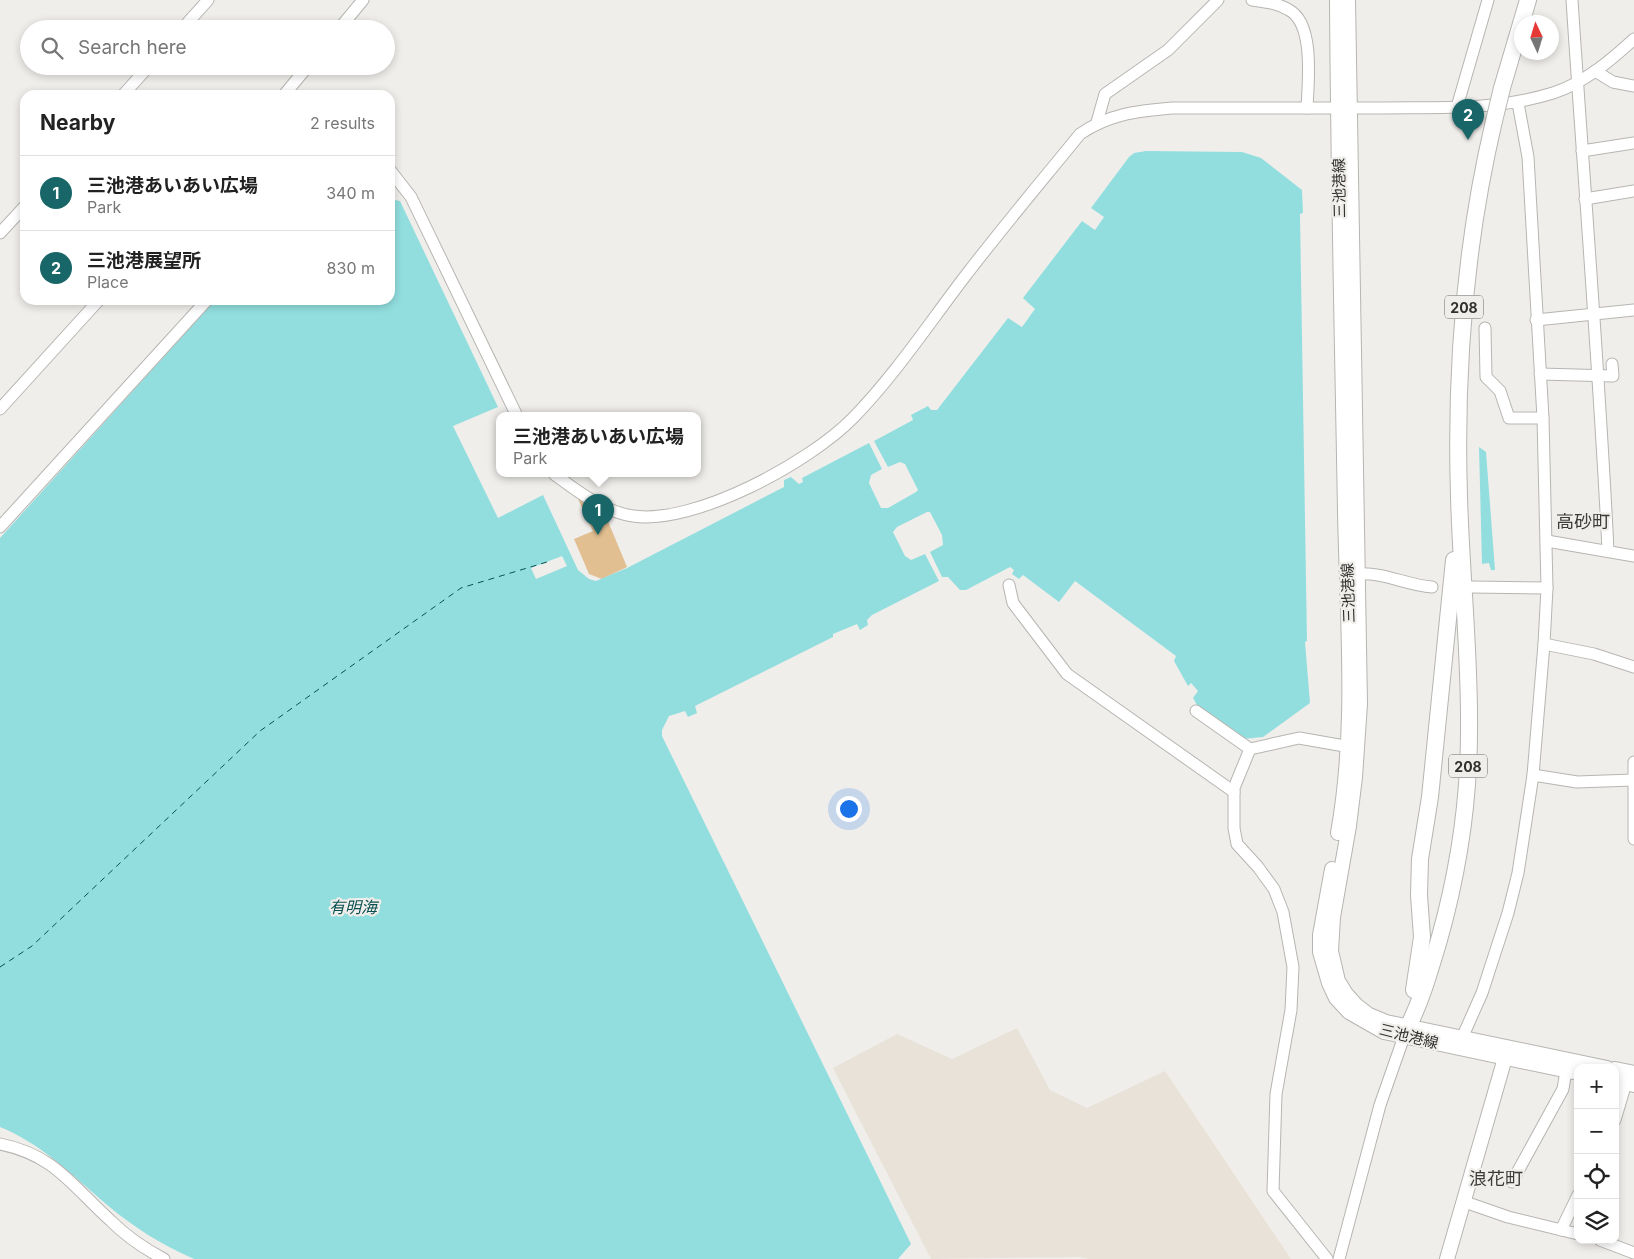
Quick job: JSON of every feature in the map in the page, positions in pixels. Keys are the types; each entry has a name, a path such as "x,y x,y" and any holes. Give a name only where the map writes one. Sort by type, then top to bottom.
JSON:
{"highway":[{"name":"208","path":"1406,1032 1420,1003 1443,926 1455,873 1464,813 1469,722 1459,496 1458,405 1464,302 1476,210 1494,121 1528,0"},
{"name":"208","path":"1406,1032 1420,957 1420,859 1430,796 1459,496"}],"main road":[{"name":"三池港線","path":"1337,0 1344,108 1360,662 1349,826 1331,935 1333,966 1346,994 1356,1005 1369,1015 1406,1032 1507,1053 1580,1064"},
{"name":"三池港線","path":"1348,0 1344,108 1350,654 1353,748"},
{"name":"三池港線","path":"1406,1032 1462,1038 1572,1072"},
{"path":"1447,1259 1507,1053"}],"street":[{"path":"190,20 208,0"},
{"path":"346,20 363,0"},
{"path":"1097,122 1105,94 1168,50 1218,0"},
{"path":"1252,0 1270,2 1291,10 1301,22 1307,46 1309,74 1307,108"},
{"path":"1457,107 1488,0"},
{"path":"1572,0 1593,316 1599,376 1608,550"},
{"path":"558,477 576,490 617,512 633,516 662,518 726,498 770,478 810,452 852,419 899,363 1080,134 1097,122 1132,111 1172,108 1457,107 1518,103 1554,93 1578,83 1634,39"},
{"path":"1595,71 1613,82 1634,86"},
{"path":"127,90 141,75"},
{"path":"291,90 302,75"},
{"path":"1462,1038 1482,993 1508,913 1518,872 1533,775 1548,588 1543,418 1528,157 1518,103"},
{"path":"1582,151 1633,145"},
{"path":"395,176 411,197 515,412"},
{"path":"1585,199 1634,191"},
{"path":"0,233 20,211"},
{"path":"0,409 94,305"},
{"path":"0,527 202,305"},
{"path":"1536,320 1593,316 1634,310"},
{"path":"1485,328 1486,377 1500,391 1509,418 1543,418"},
{"path":"1540,374 1613,376 1612,364"},
{"path":"1547,541 1634,556"},
{"path":"1358,574 1384,575 1415,586 1432,588"},
{"path":"1009,585 1013,603 1067,674 1234,792"},
{"path":"1471,587 1548,588"},
{"path":"1544,644 1594,654 1634,667"},
{"path":"1196,711 1250,749 1299,738 1353,748"},
{"path":"1250,749 1234,792 1234,828 1237,844 1258,867 1274,889 1283,912 1293,967 1291,1010 1276,1094 1273,1191 1327,1259"},
{"path":"1634,762 1634,839"},
{"path":"1533,775 1577,782 1633,784"},
{"path":"1339,1259 1380,1105 1406,1032"},
{"path":"1512,1182 1572,1072"},
{"path":"1618,1109 1627,1081"},
{"path":"0,1144 18,1147 50,1163 112,1222 148,1250 164,1259"},
{"path":"1561,1230 1576,1199"},
{"path":"1465,1202 1508,1217 1574,1233"},
{"path":"1610,1244 1634,1253"}],"shaded area":[{"path":"577,497 605,514 627,567 602,579 589,574 574,539 593,531"},
{"path":"1017,1028 1050,1090 1087,1108 1165,1071 1291,1259 1089,1259 1080,1257 931,1259 833,1068 897,1034 952,1059"}],"water":[{"name":"有明海","path":"1146,151 1242,152 1261,158 1302,190 1303,213 1300,214 1307,641 1305,642 1310,703 1263,737 1243,739 1197,705 1193,698 1198,691 1191,683 1188,686 1174,661 1176,656 1075,581 1059,602 1023,575 1019,579 1012,574 1014,570 1010,567 966,590 960,590 948,577 942,577 930,552 943,545 942,535 930,512 927,512 897,527 893,532 905,556 911,560 925,554 939,581 872,615 867,620 868,625 860,630 857,624 833,634 833,637 695,706 697,713 688,717 685,711 669,716 662,730 662,736 911,1244 898,1259 194,1259 159,1242 137,1228 43,1151 30,1142 0,1127 0,538 210,305 395,305 395,200 400,201 498,407 453,426 498,518 543,495 578,570 589,579 596,581 627,568 784,487 784,480 791,477 799,484 803,482 802,478 869,443 882,469 871,475 869,483 881,508 888,508 916,492 918,490 905,464 900,462 888,467 874,441 913,420 911,415 928,406 931,410 937,410 1008,318 1022,327 1035,309 1023,298 1082,221 1095,230 1104,217 1091,208 1134,153"},
{"path":"1479,447 1486,452 1495,570 1491,570 1489,563 1482,564"}],"pier":[{"path":"562,556 567,566 536,579 531,568"}],"ferry route":[{"path":"0,967 32,946 260,731 461,588 547,562"}],"place":[{"name":"三池港展望所","path":"1468,140"},
{"name":"三池港あいあい広場","path":"598,535"}],"district":[{"name":"高砂町","path":"1583,521"},
{"name":"浪花町","path":"1496,1178"}]}
